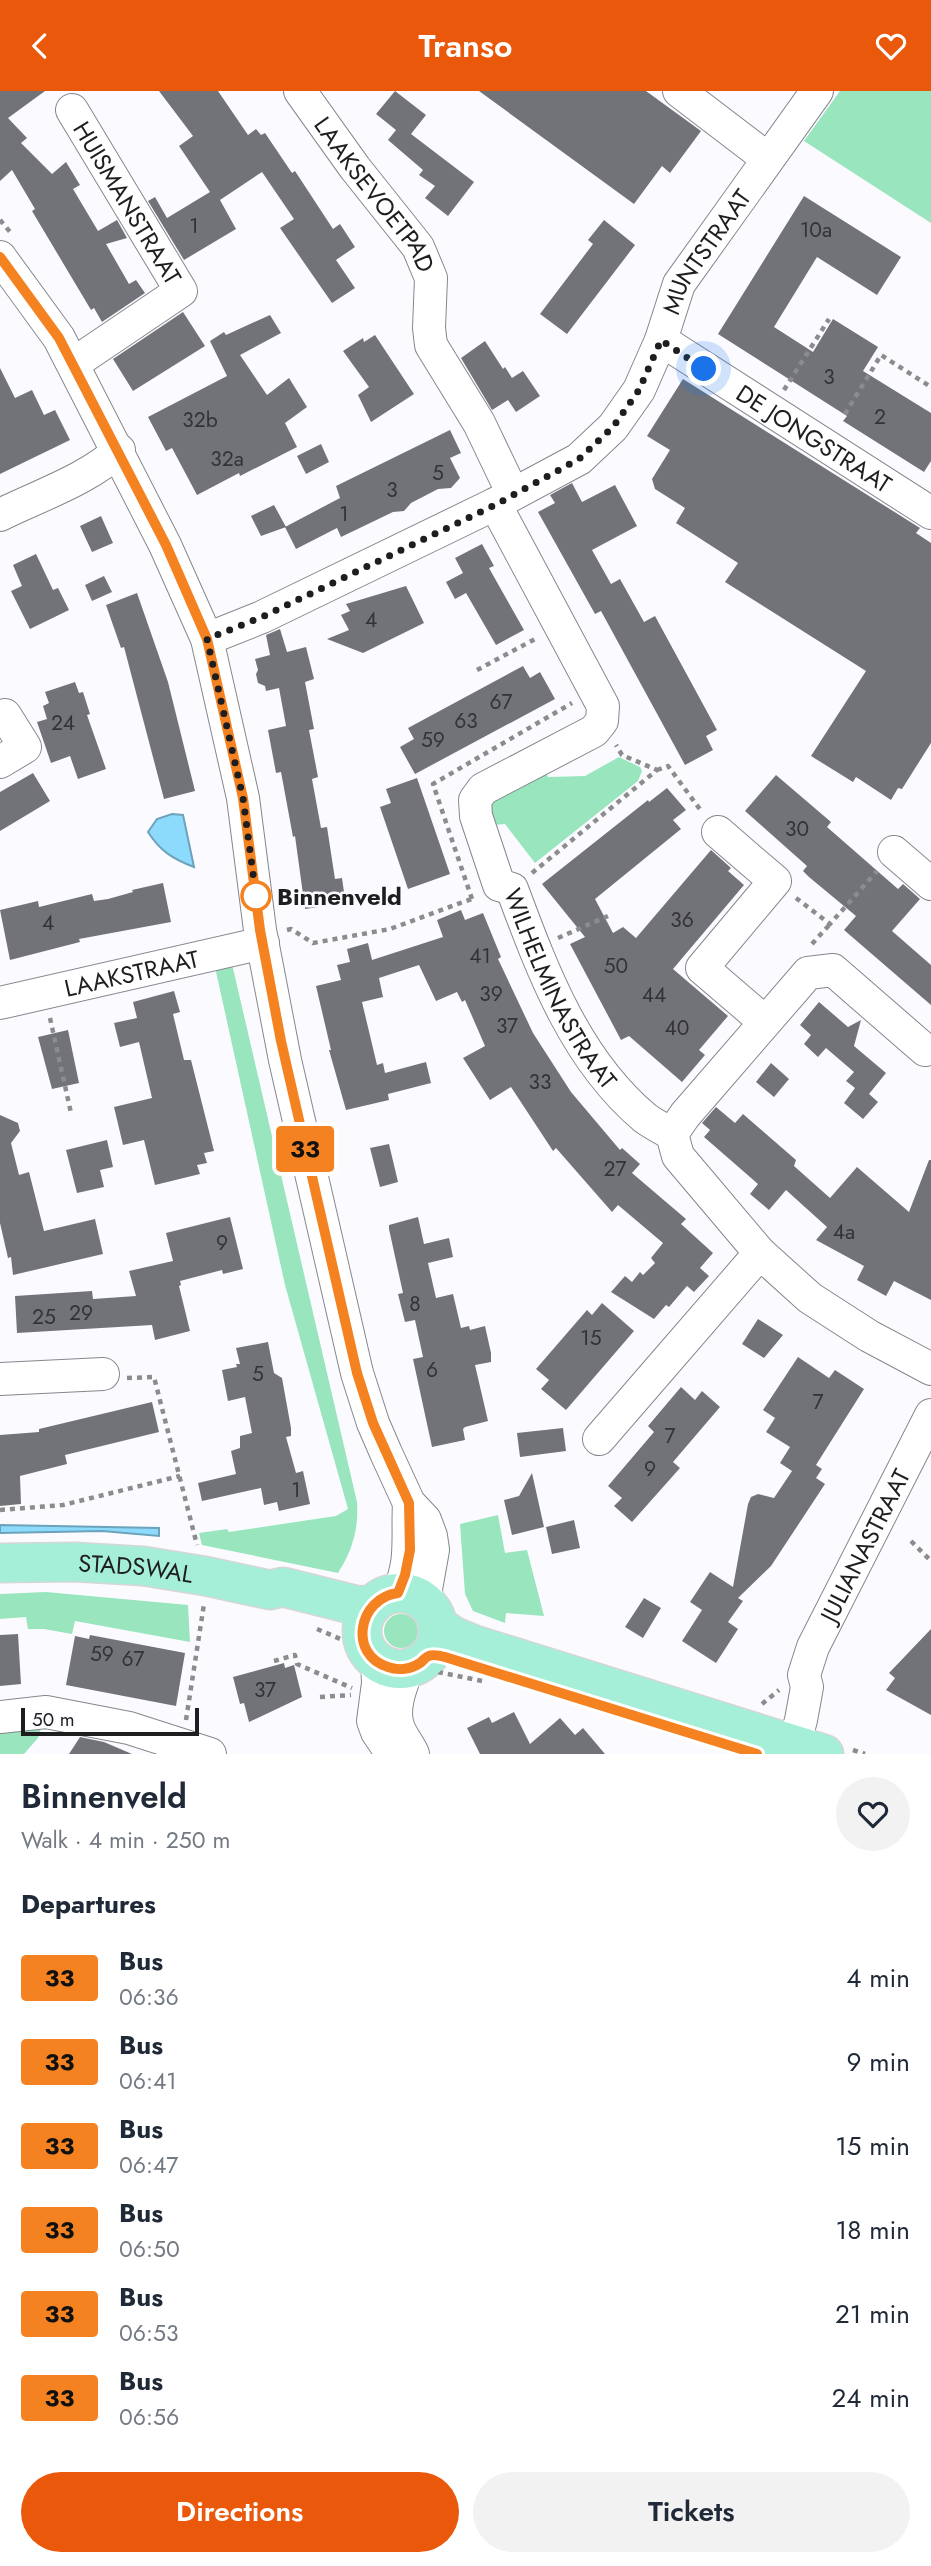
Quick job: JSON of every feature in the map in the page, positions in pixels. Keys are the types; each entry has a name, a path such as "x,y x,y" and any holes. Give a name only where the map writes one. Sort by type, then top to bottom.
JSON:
{"main road":[{"name":"STADSWAL","path":"0,1563 75,1562 143,1566 270,1590 279,1601 341,1622 387,1643 785,1750"}],"street":[{"name":"LAAKSEVOETPAD","path":"300,91 355,168 418,247 431,278 431,345 479,423 504,499"},
{"path":"679,91 768,159"},
{"name":"MUNTSTRAAT","path":"207,639 262,617 504,499 579,459 613,427 639,390 661,340 679,284 817,91"},
{"name":"HUISMANSTRAAT","path":"72,110 181,291 73,364"},
{"path":"0,257 59,338 166,545 207,639 243,798 261,936 285,1060 357,1373 373,1423 409,1503 410,1550 378,1683 373,1721 392,1754"},
{"name":"DE JONGSTRAAT","path":"661,340 931,513"},
{"path":"0,515 92,470 118,450"},
{"path":"504,499 560,626 603,706 602,721"},
{"path":"0,762 25,747 5,715"},
{"name":"WILHELMINASTRAAT","path":"602,721 594,731 483,789 475,800 476,816 570,1027 608,1080 646,1119 672,1134"},
{"path":"718,832 775,881 702,968 765,1022"},
{"path":"894,852 931,884"},
{"name":"LAAKSTRAAT","path":"0,1003 261,936"},
{"path":"925,1050 833,969 808,973 685,1115 672,1134 678,1156 760,1253 810,1298 869,1336 931,1369"},
{"path":"599,1439 760,1253"},
{"path":"0,1379 103,1374"},
{"name":"JULIANASTRAAT","path":"785,1750 807,1687 804,1675 822,1629 931,1415"},
{"path":"387,1643 400,1691 396,1718 413,1754"},
{"path":"0,1717 46,1712 129,1728 196,1751"}],"path":[{"path":"770,411 829,319"},
{"path":"845,414 881,355 931,387"},
{"path":"477,670 560,626"},
{"path":"602,721 622,755 657,770"},
{"path":"261,936 291,929 313,943 390,929 506,887 657,770 668,766 718,832"},
{"path":"775,881 830,924 894,852"},
{"path":"534,946 581,930 608,916"},
{"path":"44,992 71,1113"},
{"path":"103,1374 108,1379 154,1377 198,1548"},
{"path":"0,1510 63,1505 180,1476"},
{"path":"911,1541 931,1561"},
{"path":"196,1751 205,1595"},
{"path":"324,1632 387,1643"},
{"path":"274,1661 295,1655 297,1664 387,1643"},
{"path":"320,1697 387,1643"}],"green space":[{"path":"840,91 931,91 931,223 804,141"},
{"path":"619,757 640,767 642,771 638,781 535,863 505,824 493,825 489,801 544,769 548,777 585,776"},
{"path":"232,964 357,1502 354,1539 338,1573 202,1545 199,1533 227,1529 229,1532 336,1516 348,1509 285,1285 215,967"},
{"path":"498,1515 505,1553 527,1550 544,1616 506,1613 505,1623 473,1611 465,1594 460,1524"},
{"path":"46,1592 188,1605 190,1642 75,1621 72,1634 28,1629 26,1617 0,1619 0,1594"},
{"path":"401,1614 413,1619 418,1631 413,1643 401,1648 389,1643 384,1631 389,1619"},
{"path":"41,1728 38,1738 24,1754 0,1754 0,1730"}],"water":[{"path":"172,814 183,815 194,867 168,854 148,832 157,819"},
{"path":"0,1525 159,1528 159,1536 102,1531 0,1533"}],"building":[{"path":"0,91 45,91 8,118 27,138 21,143 52,174 66,162 80,185 73,189 98,231 117,220 127,238 106,244 129,284 136,280 145,293 102,322 94,308 91,310 32,211 35,209 12,170 0,181"},
{"path":"159,91 218,91 248,135 256,129 261,135 265,133 292,173 295,171 333,229 340,224 355,247 336,260 355,288 332,303 280,228 294,219 262,172 220,200 236,229 184,260 148,201 155,197 167,218 210,192 179,146 193,136"},
{"path":"395,91 426,115 411,134 474,182 448,216 425,198 435,186 419,175 423,170 388,140 396,130 376,114"},
{"path":"479,91 646,91 701,131 670,173 662,166 634,204"},
{"path":"804,196 901,257 877,295 817,257 774,327 813,352 833,319 878,347 863,371 931,413 931,461 924,472 843,421 847,416 718,334"},
{"path":"604,220 635,245 567,334 540,314 593,244 588,240"},
{"path":"183,312 205,346 133,391 113,359"},
{"path":"270,315 281,333 240,355 267,395 289,378 307,407 285,423 297,447 197,495 172,448 166,451 148,417 227,376 210,341 224,332 226,335"},
{"path":"375,335 414,394 371,422 358,395 369,387 343,351 363,338 364,342"},
{"path":"485,341 512,378 523,371 540,396 516,412 508,400 492,410 461,358"},
{"path":"0,368 15,398 32,390 44,415 55,410 70,440 0,474"},
{"path":"683,379 920,528 916,533 931,543 931,743 902,789 898,788 891,800 856,777 853,782 811,756 866,671 725,582 738,563 676,523 685,508 655,489 652,479 670,450 647,436"},
{"path":"450,430 461,453 450,458 460,478 451,488 438,489 411,503 404,511 393,512 341,537 337,528 296,549 285,527 340,498 336,486"},
{"path":"321,444 329,462 306,474 297,456"},
{"path":"572,483 582,502 615,485 637,526 592,550 611,584 620,579 644,622 655,616 717,730 706,736 713,750 685,765 601,611 595,614 538,512 555,503 550,495"},
{"path":"274,505 286,527 261,536 251,516"},
{"path":"101,516 113,543 92,552 80,526"},
{"path":"482,544 494,566 489,568 524,630 496,645 466,593 455,599 446,582 463,573 455,558"},
{"path":"36,554 53,590 58,588 69,610 30,629 11,591 22,586 13,565"},
{"path":"104,576 112,592 92,601 85,585"},
{"path":"406,586 424,623 363,653 327,639 349,630 341,615 350,611 346,604"},
{"path":"137,593 168,682 195,791 164,799 124,647 121,648 106,605"},
{"path":"280,629 287,652 306,647 314,679 305,682 314,729 309,730 318,777 312,779 321,828 327,827 335,879 342,878 345,899 338,900 338,904 305,909 295,836 293,837 281,772 276,773 268,730 286,726 279,688 266,691 265,686 258,683 256,674 258,670 255,659 270,655 266,635"},
{"path":"523,666 530,678 540,672 555,699 415,774 400,747 414,739 408,728"},
{"path":"75,682 79,693 83,692 90,714 87,715 106,769 78,779 70,756 51,763 37,722 47,719 43,706 49,703 45,692"},
{"path":"33,773 50,801 0,831 0,792"},
{"path":"776,775 831,822 827,827 898,889 903,884 920,899 892,931 931,965 931,1005 844,930 856,916 809,877 803,871 807,866 745,811"},
{"path":"417,778 450,874 408,889 380,807 391,803 386,789"},
{"path":"667,788 686,810 673,820 681,829 595,899 613,933 623,927 636,938 711,850 731,868 728,871 744,885 673,969 728,1016 699,1050 705,1055 682,1082 629,1036 621,1040 570,944 585,937 542,884"},
{"path":"163,883 171,922 79,939 80,942 10,960 0,910 38,901 39,907 92,894 94,901 108,899"},
{"path":"461,910 465,920 483,913 501,957 498,959 533,1033 571,1092 620,1150 622,1148 640,1164 632,1173 686,1219 681,1224 713,1253 700,1268 709,1276 694,1292 687,1286 669,1307 666,1305 654,1319 611,1292 625,1276 632,1282 640,1272 643,1275 655,1263 651,1258 663,1243 618,1205 612,1212 556,1148 553,1151 511,1087 490,1100 463,1058 485,1046 465,1000 462,1002 457,992 436,1001 419,965 379,978 383,997 362,1002 377,1065 383,1063 385,1073 426,1062 431,1083 388,1094 389,1100 346,1110 329,1050 316,986 341,980 337,965 350,962 347,949 368,943 372,960 443,937 437,920"},
{"path":"174,991 180,1012 173,1014 184,1060 191,1060 214,1151 204,1153 207,1163 197,1165 200,1174 155,1185 144,1140 123,1145 114,1107 152,1098 139,1042 120,1047 114,1023 137,1018 133,1002"},
{"path":"819,1002 848,1027 861,1020 854,1046 886,1073 869,1094 878,1102 863,1119 844,1103 855,1088 846,1081 854,1072 826,1048 818,1057 804,1044 811,1035 800,1025"},
{"path":"68,1030 79,1083 52,1089 38,1037"},
{"path":"771,1063 789,1079 774,1097 756,1082"},
{"path":"716,1107 735,1123 743,1114 796,1160 794,1166 830,1198 857,1167 909,1212 931,1160 931,1300 894,1281 886,1296 857,1280 864,1266 816,1240 827,1227 786,1190 769,1210 750,1194 758,1184 704,1137 710,1130 702,1123"},
{"path":"0,1115 18,1123 20,1131 11,1143 19,1175 29,1172 44,1231 95,1219 103,1254 13,1275 11,1257 8,1258 0,1223"},
{"path":"107,1140 113,1167 100,1170 104,1187 77,1193 66,1150"},
{"path":"389,1144 398,1182 380,1187 370,1148"},
{"path":"230,1217 243,1269 223,1274 222,1270 180,1281 190,1331 155,1340 152,1325 17,1333 15,1296 92,1291 93,1299 136,1296 129,1271 173,1261 166,1233"},
{"path":"418,1217 424,1244 449,1238 453,1257 428,1263 436,1298 453,1294 461,1328 469,1326 470,1330 485,1326 491,1353 491,1362 475,1365 488,1421 465,1427 465,1440 432,1447 413,1359 423,1357 415,1320 405,1322 398,1294 403,1293 389,1229 389,1225"},
{"path":"602,1303 634,1331 566,1410 541,1389 549,1380 536,1369 587,1310 592,1315"},
{"path":"758,1319 783,1335 764,1358 742,1344"},
{"path":"268,1342 274,1373 282,1378 291,1428 291,1436 286,1437 296,1473 303,1471 310,1504 279,1511 277,1502 264,1505 261,1488 202,1501 198,1483 236,1474 231,1451 240,1448 240,1436 252,1433 245,1397 228,1401 222,1370 240,1364 236,1348"},
{"path":"798,1357 829,1378 835,1370 864,1389 816,1465 822,1469 816,1478 825,1484 771,1566 738,1598 743,1601 728,1622 738,1629 716,1663 682,1641 702,1610 690,1602 710,1572 733,1587 751,1497 758,1494 774,1498 792,1471 780,1463 790,1447 766,1432 775,1418 763,1410"},
{"path":"681,1387 695,1400 702,1391 720,1407 673,1462 680,1468 632,1522 614,1506 622,1498 608,1486 654,1432 648,1426"},
{"path":"152,1402 159,1432 65,1455 67,1464 20,1476 21,1504 0,1506 0,1435 39,1432 39,1429"},
{"path":"563,1428 566,1451 520,1457 517,1433"},
{"path":"532,1473 544,1527 512,1535 504,1500 519,1496"},
{"path":"574,1520 580,1548 552,1554 546,1527"},
{"path":"644,1598 661,1608 643,1638 625,1627"},
{"path":"931,1629 931,1715 886,1690 895,1678 889,1673"},
{"path":"18,1634 21,1684 0,1686 0,1635"},
{"path":"90,1635 185,1653 176,1706 66,1685 75,1636 89,1639"},
{"path":"284,1663 285,1668 294,1665 302,1697 249,1722 244,1703 240,1704 233,1677"},
{"path":"514,1712 530,1744 560,1718 575,1735 583,1728 605,1754 480,1754 467,1728 489,1717 492,1723"},
{"path":"80,1737 104,1742 132,1754 69,1754"}],"bus line":[{"name":"33","path":"0,257 59,338 166,545 207,639 243,798 260,930 281,1041 357,1373 373,1423 409,1503 410,1550 405,1575 398,1593 379,1599 366,1614 362,1629 366,1649 386,1667 397,1669 414,1667 429,1656 438,1655 757,1754"}],"place":[{"name":"Binnenveld","path":"256,896"}],"route":[{"path":"256,896 257,904 243,798 207,639 262,617 495,505 579,459 613,427 639,390 661,340 704,369"}]}
